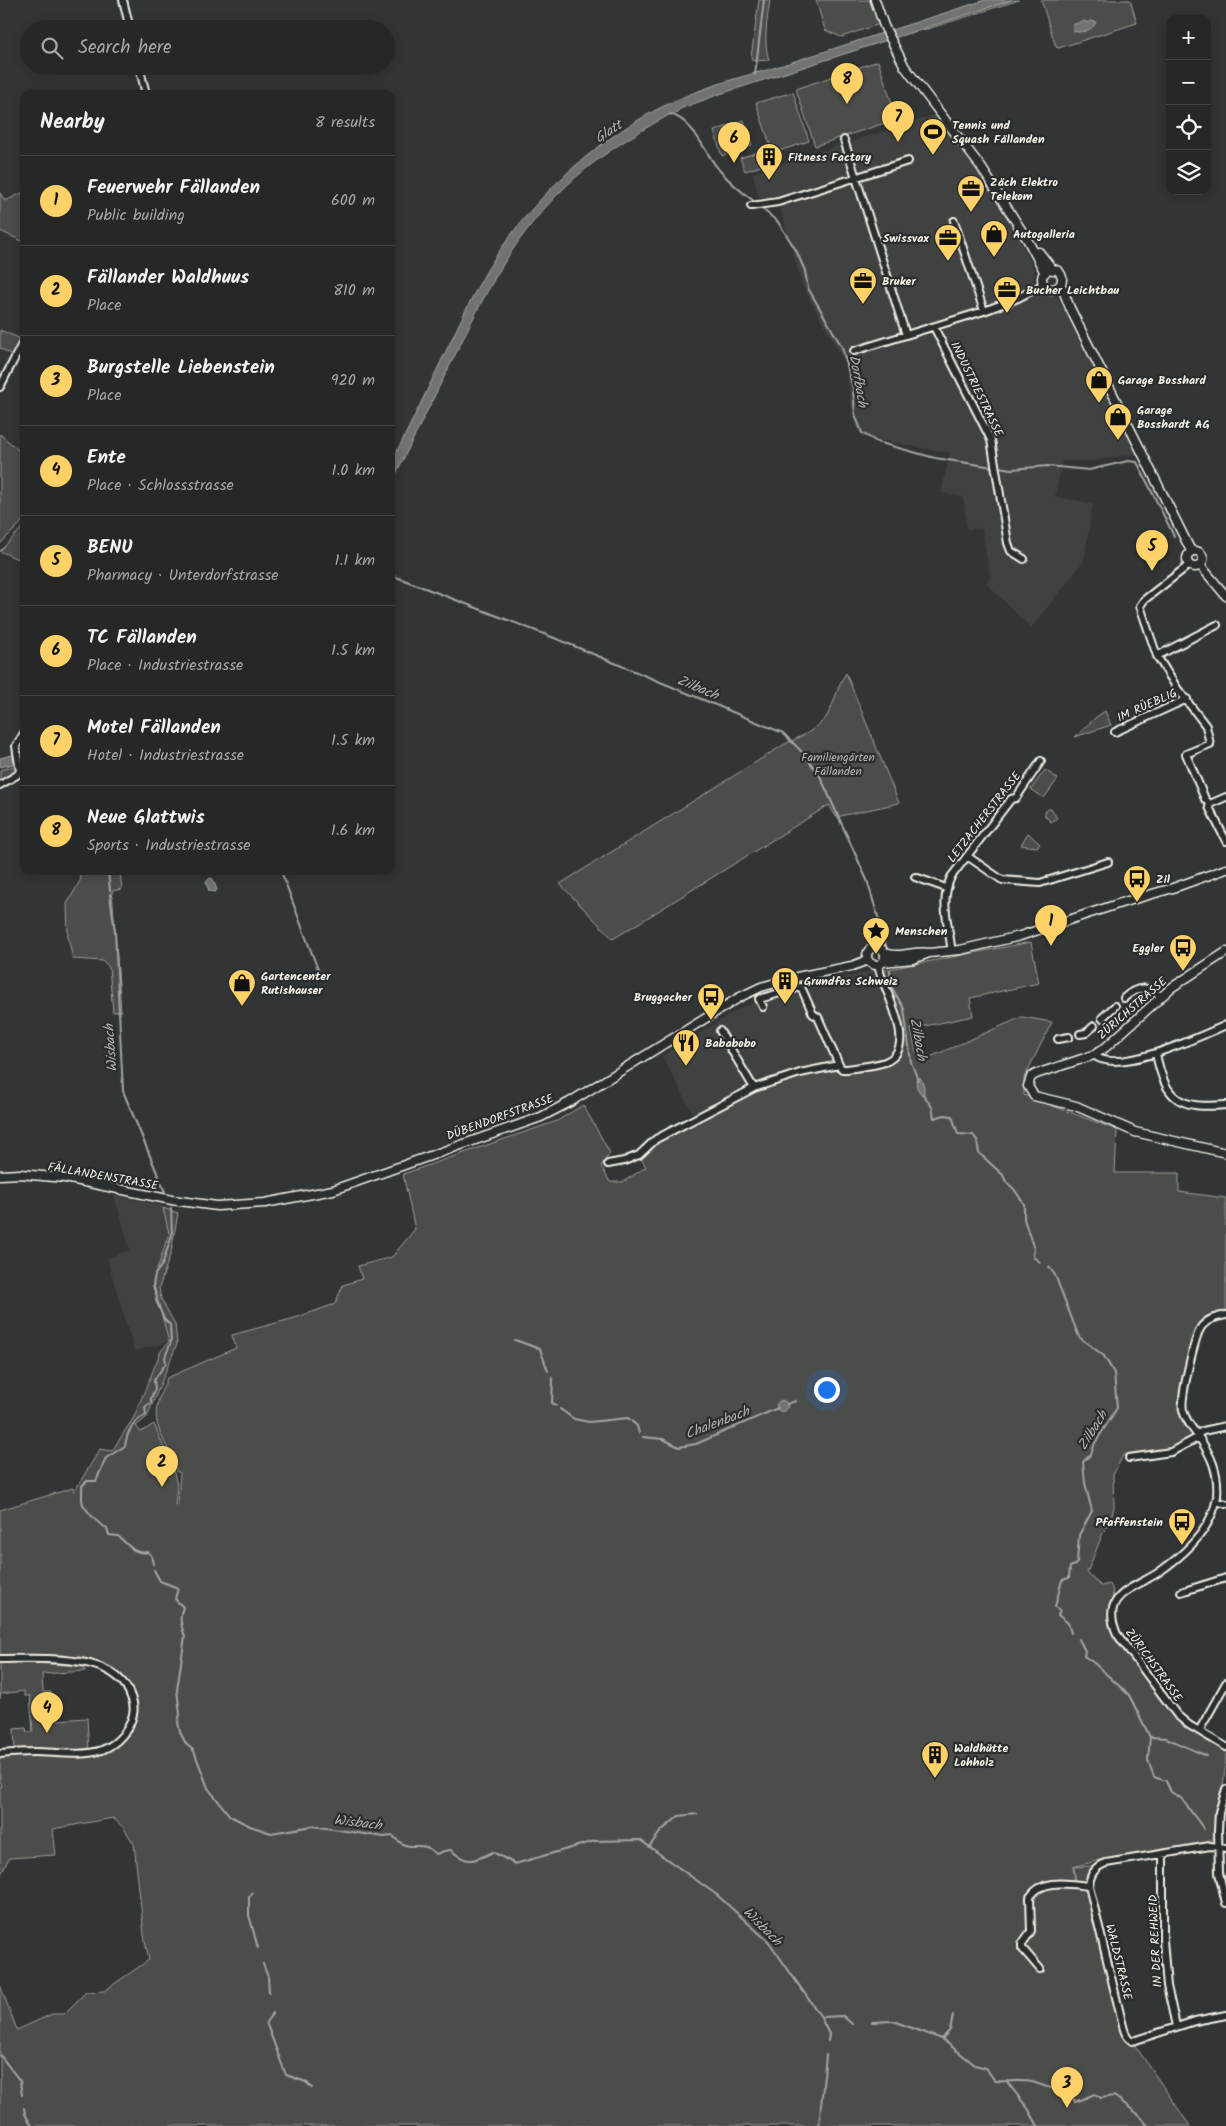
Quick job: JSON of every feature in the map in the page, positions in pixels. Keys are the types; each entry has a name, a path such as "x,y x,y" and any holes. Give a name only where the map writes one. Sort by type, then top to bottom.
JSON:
{"main road":[{"path":"875,0 892,44 905,67 981,167 1027,239 1045,273 1044,284 1047,288 1058,287"},
{"path":"1027,239 1053,270 1062,276 1058,287 1191,551"},
{"path":"1045,273 1053,270"},
{"path":"1191,551 1197,551 1202,554 1203,560 1200,565 1193,567 1189,565 1186,559 1191,551"},
{"path":"1200,565 1226,596"},
{"name":"DÜBENDORFSTRASSE","path":"881,964 913,959 973,942 980,944 1032,932 1226,869"},
{"name":"DÜBENDORFSTRASSE","path":"172,1200 217,1206 237,1206 290,1200 332,1190 540,1117 570,1102 729,1002 761,988 798,976 852,966 868,960 868,953 873,948 880,948 885,953 896,956 922,952 929,953"},
{"name":"ZÜRICHSTRASSE","path":"1226,952 1198,969 1161,997 1110,1043 1094,1054 1034,1075 1029,1082 1030,1092 1037,1098 1076,1106 1135,1132 1226,1153"},
{"path":"868,960 872,964 881,964 885,953"},
{"name":"FÄLLANDENSTRASSE","path":"0,1175 20,1174 65,1178 172,1200"}],"street":[{"path":"123,0 128,20"},
{"path":"141,75 145,90"},
{"path":"844,140 906,335"},
{"path":"756,205 778,202 908,161"},
{"path":"954,221 984,311"},
{"path":"854,351 984,311 1018,298 1044,284"},
{"name":"INDUSTRIESTRASSE","path":"934,327 991,440 1008,543 1011,551 1024,559"},
{"path":"0,387 20,348"},
{"path":"1189,565 1144,600 1140,606 1157,656 1177,688 1206,726 1210,744 1186,754 1205,800 1210,804 1209,807 1226,842"},
{"path":"1157,656 1218,625"},
{"name":"IM RÜEBLIG","path":"1115,732 1187,699"},
{"path":"0,784 17,775 20,770 16,751 17,743 20,739"},
{"name":"LETZACHERSTRASSE","path":"946,888 967,856 1010,799 1016,798 1041,762"},
{"path":"1210,804 1226,797"},
{"path":"967,856 1002,880 1040,883 1108,862"},
{"path":"914,877 946,888 945,909 949,948"},
{"path":"762,1007 759,999 801,987 842,1069 884,1063 893,1058 901,1045 900,1030 881,964"},
{"path":"1124,998 1132,991 1144,988 1153,989 1161,997"},
{"path":"1102,1018 1115,1006"},
{"path":"1094,1054 1103,1060 1156,1054 1226,1025"},
{"path":"1080,1034 1094,1026"},
{"path":"720,1030 754,1088"},
{"path":"1058,1039 1069,1037"},
{"path":"1156,1054 1161,1076 1168,1089 1177,1098 1194,1106 1226,1105"},
{"path":"608,1164 624,1161 639,1155 656,1139 754,1088 800,1073 839,1065"},
{"name":"ZÜRICHSTRASSE","path":"1226,1315 1211,1319 1203,1325 1197,1334 1182,1401 1185,1416 1215,1466 1217,1482 1216,1502 1209,1522 1197,1538 1179,1556 1158,1573 1123,1592 1117,1598 1112,1614 1113,1626 1117,1634 1177,1715 1199,1731 1226,1746"},
{"path":"1130,1458 1171,1452 1203,1431 1226,1426"},
{"path":"1216,1502 1226,1504"},
{"path":"1181,1592 1226,1578"},
{"path":"0,1659 67,1661 100,1666 121,1679 133,1701 134,1713 130,1725 122,1736 102,1750 0,1754"},
{"path":"1199,1731 1226,1683"},
{"path":"1226,1789 1219,1812 1218,1830 1223,1848 1219,1873 1226,1903"},
{"path":"1040,1969 1022,1948 1022,1944 1031,1931 1030,1897 1038,1888 1050,1884 1089,1886 1092,1873 1101,1865 1210,1846 1223,1848"},
{"name":"IN DER REHWEID","path":"1163,1854 1164,1949 1167,1986 1176,2026"},
{"name":"WALDSTRASSE","path":"1089,1886 1125,2034 1132,2041 1176,2026"},
{"path":"1176,2026 1204,2018 1226,2016"}],"shaded area":[{"name":"Glatt","path":"985,0 1012,0 717,95 680,109 675,114 671,114 642,130 588,167 545,208 528,228 501,268 477,311 395,476 395,455 466,309 486,272 504,245 545,195 592,152 646,116 696,92"},
{"path":"1084,21 1088,23 1091,21 1096,22 1086,31 1073,31 1072,25"},
{"path":"935,115 985,180 1016,231 1035,272 1033,285 1039,296 1049,293 1059,301 1140,453 1092,461 1062,461 1055,497 1093,503 1084,561 1031,628 986,583 990,577 982,528 967,530 963,497 941,493 950,453 862,437 853,416 845,363 803,287 778,202 758,195 753,173"},
{"path":"20,753 20,763 0,767 0,758"},
{"path":"210,878 213,879 217,890 215,892 209,891 206,882"},
{"path":"876,970 888,994 902,1040 893,1058 695,1117 662,1056 742,1007 787,991"},
{"path":"920,1077 924,1086 924,1094 922,1095 917,1088 916,1079"},
{"path":"114,1195 163,1206 169,1233 153,1282 169,1342 134,1351 107,1258 130,1250"},
{"path":"780,1401 784,1401 787,1406 786,1410 780,1411 777,1408 777,1404"}],"green space":[{"path":"759,0 770,0 766,38 769,60 754,61 751,58"},
{"path":"816,0 875,0 883,23 841,37 825,30"},
{"path":"1012,0 1019,0 931,28 905,34"},
{"path":"1041,0 1130,0 1137,23 1059,48 1056,47"},
{"path":"878,61 897,119 815,146 796,89"},
{"path":"793,92 809,141 773,153 756,103"},
{"path":"744,120 752,145 722,156 714,131"},
{"path":"770,148 774,162 745,171 740,158"},
{"path":"0,193 5,201 20,194 20,240 0,231"},
{"path":"0,330 20,339 13,356 0,348"},
{"path":"0,434 20,452 20,524 0,544"},
{"path":"20,530 20,559 0,551"},
{"name":"Familiengärten Fällanden","path":"846,673 899,803 836,817 829,805 613,939 560,884 785,744 813,729 827,716"},
{"path":"1105,711 1111,725 1075,737 1095,718"},
{"path":"16,766 18,771 0,782 0,770"},
{"path":"1045,770 1058,779 1044,798 1031,789"},
{"path":"1051,809 1057,818 1051,822 1045,816 1045,812"},
{"path":"1028,833 1040,844 1037,847 1021,845"},
{"path":"80,875 120,875 122,889 112,891 121,1011 113,1012 109,967 103,961 73,959 68,937 67,904 81,879"},
{"path":"1031,942 1039,983 970,998 973,1016 911,1029 916,1052 928,1058 1022,1017 1052,1022 1024,1078 1024,1095 1117,1130 1115,1173 1179,1173 1179,1192 1226,1198 1226,1315 1216,1317 1200,1328 1182,1406 1199,1437 1171,1452 1129,1458 1123,1455 1113,1475 1114,1507 1111,1519 1102,1535 1087,1573 1101,1586 1110,1584 1113,1594 1109,1614 1111,1632 1118,1644 1143,1672 1163,1703 1187,1725 1226,1750 1214,1838 1203,1845 1100,1860 1073,1867 1075,1882 1045,1882 1037,1885 1032,1890 1029,1898 1030,1936 1030,1900 1039,1888 1076,1884 1074,1867 1090,1866 1095,1869 1086,1885 1125,2034 1132,2041 1190,2126 0,2126 0,1985 17,2030 52,2014 64,2014 86,1992 104,1991 149,1960 144,1935 134,1844 124,1828 113,1818 53,1829 56,1855 9,1858 0,1876 0,1787 2,1786 0,1780 0,1755 15,1752 14,1729 26,1728 27,1732 33,1732 30,1696 25,1696 24,1691 0,1694 0,1661 84,1666 85,1671 42,1674 43,1692 51,1692 52,1718 57,1717 58,1720 87,1718 89,1752 102,1750 122,1736 133,1713 128,1689 100,1666 0,1657 0,1510 73,1488 74,1492 100,1449 112,1451 134,1417 161,1351 169,1342 153,1282 169,1233 163,1208 178,1213 171,1252 159,1288 161,1299 175,1324 177,1344 147,1417 136,1426 141,1432 154,1424 173,1469 177,1485 175,1505 178,1504 180,1473 176,1471 157,1424 156,1415 167,1378 236,1348 232,1335 295,1318 335,1304 343,1285 362,1279 358,1266 392,1257 415,1229 403,1174 557,1121 583,1105 610,1153 601,1166 610,1182 623,1182 646,1167 639,1155 656,1139 754,1088 839,1065 842,1069 893,1058 902,1040 879,971"}],"waterway":[{"path":"755,75 764,0"},
{"name":"Dorfbach","path":"670,114 679,118 693,130 720,171 755,202"},
{"name":"Dorfbach","path":"761,208 778,222 796,250 805,271 808,288 842,347 853,388 855,414 862,433 877,442 935,458 993,467"},
{"name":"Dorfbach","path":"998,467 1011,469 1048,466 1089,470 1128,461 1137,462 1174,536"},
{"name":"Zilbach","path":"395,577 557,639 783,733 803,753 820,776 867,880 884,937"},
{"name":"Wisbach","path":"108,875 110,890"},
{"name":"Chalenbach","path":"282,875 320,975"},
{"name":"Wisbach","path":"110,894 115,932 123,1091 165,1192"},
{"name":"Zilbach","path":"890,970 891,986 904,1009 911,1062 918,1080"},
{"name":"Zilbach","path":"923,1094 932,1107 934,1118 945,1115 952,1116 958,1134 973,1135 977,1140 979,1153 1003,1175 1006,1182 1014,1189 1024,1204 1024,1219 1034,1249 1033,1257 1040,1262"},
{"name":"Wisbach","path":"153,1564 151,1555 148,1552 138,1552 118,1536 109,1535 107,1528 91,1516 83,1504 82,1486 87,1481 96,1481 106,1458 125,1446 131,1428 141,1417 146,1415 145,1407 151,1403 155,1389 154,1380 166,1363 165,1357 171,1342 170,1325 164,1319 156,1300 157,1297 153,1286 155,1274 162,1265 172,1235 171,1208"},
{"name":"Zilbach","path":"1049,1267 1055,1275 1079,1337 1104,1356 1114,1373 1117,1408 1095,1443 1091,1454 1083,1462 1085,1483 1092,1511 1079,1535 1077,1562 1070,1567 1069,1578 1062,1580 1055,1607 1060,1610 1058,1615 1068,1623 1071,1633"},
{"name":"Chalenbach","path":"515,1340 540,1349 548,1371"},
{"name":"Chalenbach","path":"552,1378 552,1403 556,1405"},
{"name":"Chalenbach","path":"787,1404 796,1401"},
{"name":"Chalenbach","path":"643,1437 663,1439 679,1447 696,1444 778,1408"},
{"name":"Chalenbach","path":"560,1409 574,1419 589,1422 628,1418 637,1426 639,1433"},
{"name":"Wisbach","path":"154,1570 160,1581 178,1588 175,1599 183,1607 181,1621 185,1636 177,1690 180,1732 186,1744 194,1751 208,1788 230,1816 250,1826 271,1833 313,1826 384,1837 393,1836 403,1844 426,1847 436,1854 451,1850 462,1858 471,1860 481,1858 493,1852 515,1864 595,1841 640,1840 717,1895 769,1942 821,2017 843,2016 852,2024"},
{"name":"Zilbach","path":"1079,1639 1085,1651 1084,1656 1129,1695 1150,1737 1148,1760 1154,1777 1166,1781 1171,1792 1181,1798 1204,1829"},
{"path":"1150,1737 1166,1738 1207,1756"},
{"path":"649,1847 661,1831 679,1816 697,1814"},
{"path":"253,1892 249,1897 249,1915 258,1948"},
{"path":"263,1964 268,1977 269,1992"},
{"path":"273,2013 266,2022 286,2075 306,2082 312,2088"},
{"path":"942,2039 950,2030 953,2015"},
{"path":"821,2018 829,2034 828,2041"},
{"path":"872,2022 893,2021 942,2039 975,2065 986,2068 995,2081 1027,2081 1053,2088 1068,2088 1075,2102 1095,2094 1101,2098 1114,2096 1138,2114 1148,2126"},
{"path":"0,2055 20,2081 22,2095"},
{"path":"819,2126 826,2055"},
{"path":"1008,2083 1029,2110 1038,2126"},
{"path":"24,2108 25,2114 32,2126"}],"place":[{"name":"Neue Glattwis","path":"847,104"},
{"name":"Motel Fällanden","path":"898,142"},
{"name":"Tennis und Squash Fällanden","path":"933,156"},
{"name":"TC Fällanden","path":"734,163"},
{"name":"Fitness Factory","path":"769,181"},
{"name":"Zäch Elektro Telekom","path":"971,213"},
{"name":"Autogalleria","path":"994,258"},
{"name":"Swissvax","path":"948,262"},
{"name":"Bruker","path":"863,305"},
{"name":"Bucher Leichtbau","path":"1007,314"},
{"name":"Garage Bosshard","path":"1099,404"},
{"name":"Garage Bosshardt AG","path":"1118,441"},
{"name":"BENU","path":"1152,571"},
{"name":"Zil","path":"1137,903"},
{"name":"Feuerwehr Fällanden","path":"1051,946"},
{"name":"Menschen","path":"876,955"},
{"name":"Eggler","path":"1183,972"},
{"name":"Grundfos Schweiz","path":"785,1005"},
{"name":"Gartencenter Rutishauser","path":"242,1007"},
{"name":"Bruggacher","path":"711,1021"},
{"name":"Bababobo","path":"686,1067"},
{"name":"Fällander Waldhuus","path":"162,1487"},
{"name":"Pfaffenstein","path":"1182,1546"},
{"name":"Ente","path":"47,1733"},
{"name":"Waldhütte Lohholz","path":"935,1779"},
{"name":"Burgstelle Liebenstein","path":"1067,2108"}]}
